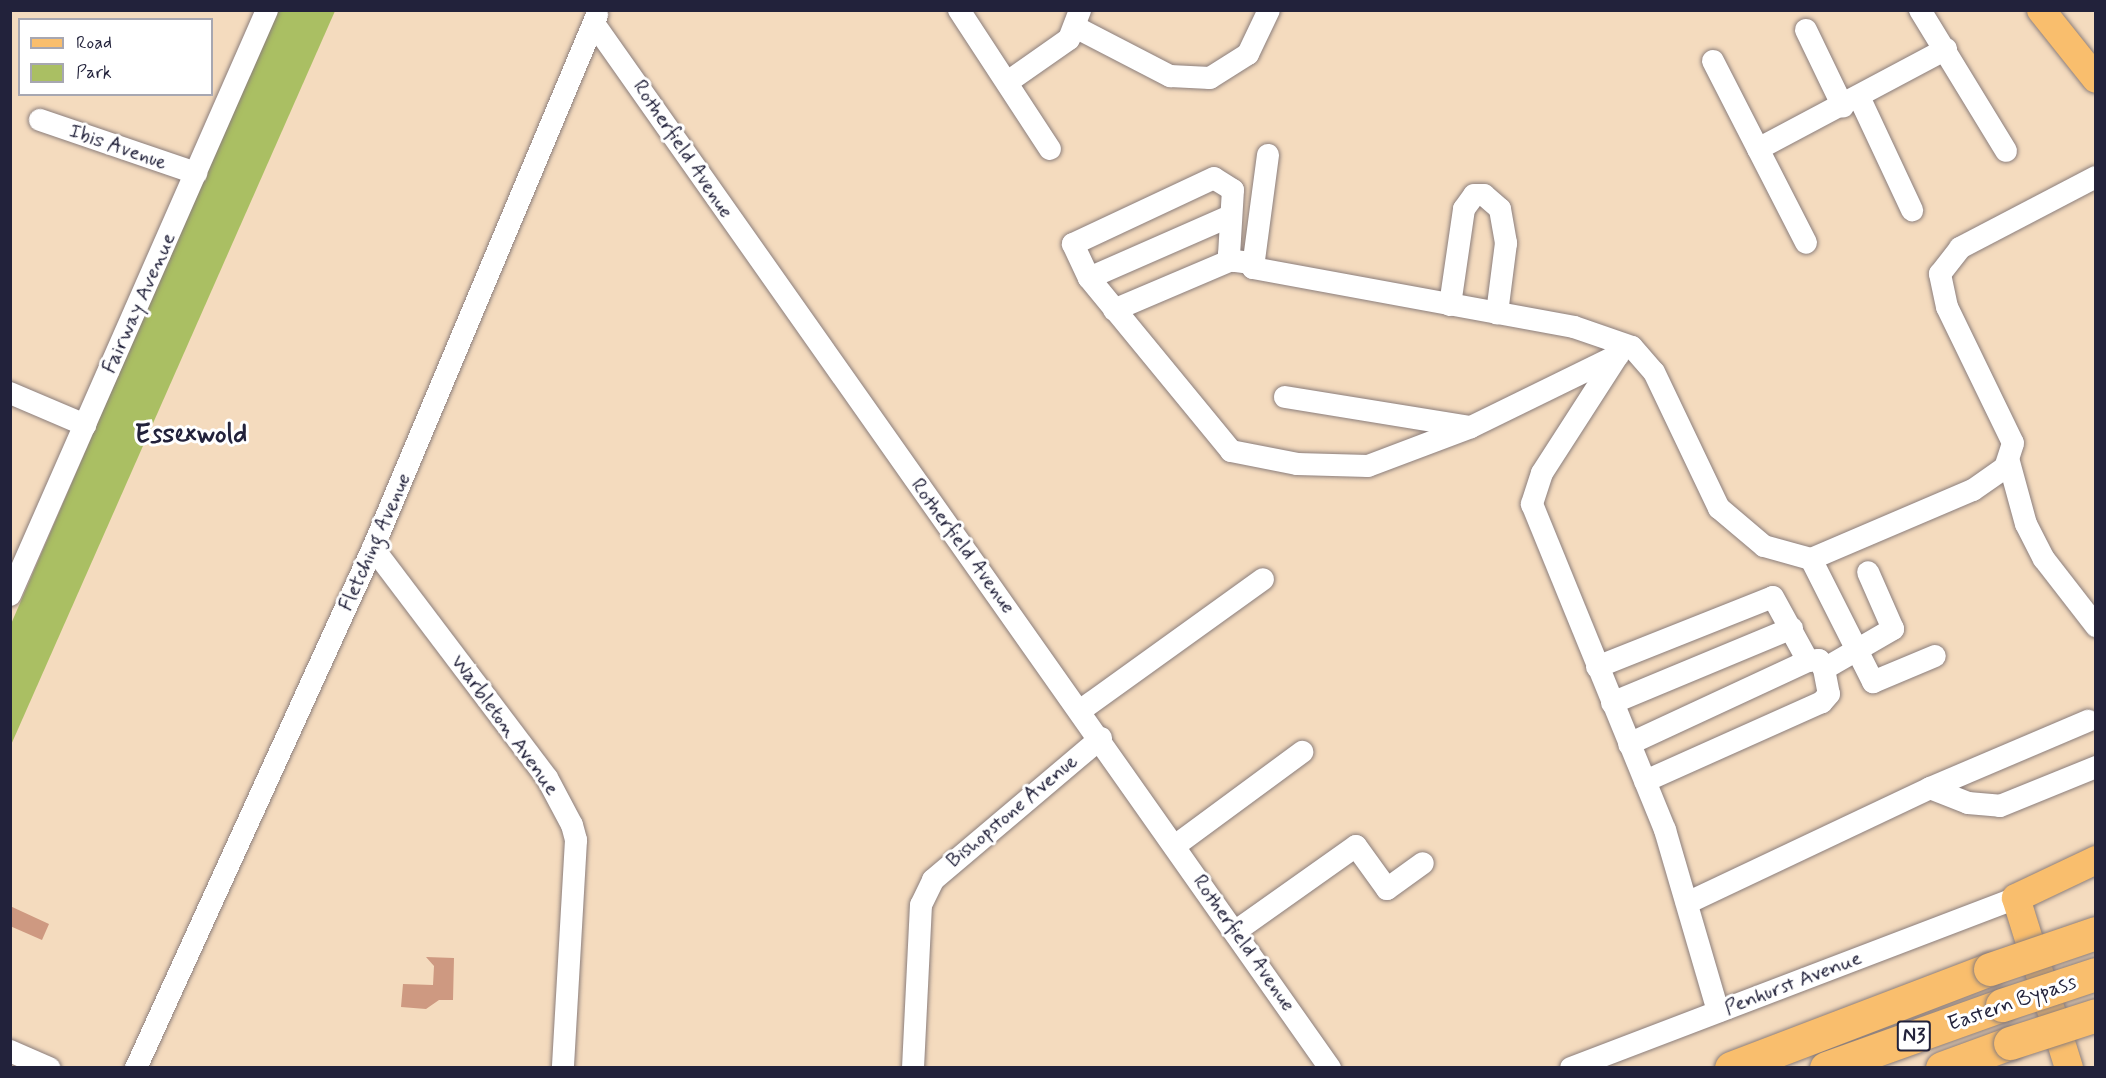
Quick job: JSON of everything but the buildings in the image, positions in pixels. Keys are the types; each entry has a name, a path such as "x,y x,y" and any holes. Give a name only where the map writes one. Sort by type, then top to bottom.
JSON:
{"highway":[{"path":"1731,1068 1990,969 2096,933"},
{"name":"Eastern Bypass","path":"1826,1068 2096,974"},
{"name":"Eastern Bypass","path":"1942,1068 2096,1015"}],"main road":[{"path":"2042,10 2096,79"},
{"path":"2069,1068 2016,898 2096,860"}],"street":[{"name":"Fairway Avenue","path":"10,595 267,10"},
{"path":"959,10 1009,81 1050,149"},
{"path":"1009,81 1078,19 1170,76 1210,78 1248,54 1269,10"},
{"path":"1920,10 1946,49 2006,151"},
{"name":"Fletching Avenue","path":"136,1068 373,548 597,18"},
{"name":"Rotherfield Avenue","path":"597,18 1176,844 1330,1068"},
{"path":"1806,30 1912,210"},
{"path":"1758,149 1851,103 1946,49"},
{"path":"1713,61 1806,243"},
{"name":"Ibis Avenue","path":"40,120 196,173"},
{"path":"1242,261 1268,155"},
{"path":"2096,177 1960,248 1940,274 1947,307 2008,429 2009,462 2026,524 2044,560 2096,626"},
{"path":"1625,351 1471,427 1368,466 1258,460 1232,451 1214,436 1089,278 1072,251 1076,239 1200,182 1214,178 1229,184 1230,216 1242,261 1267,274 1574,327 1625,351 1654,372 1719,508 1764,546 1811,559 1972,490 2009,462"},
{"path":"1450,305 1464,210 1474,195 1484,195 1500,210 1506,243 1497,313"},
{"path":"1089,278 1230,216"},
{"path":"1114,310 1242,261"},
{"path":"1625,351 1542,473 1532,504 1645,781 1687,903 1718,1011"},
{"path":"10,393 85,425"},
{"path":"1285,397 1471,427"},
{"name":"Warbleton Avenue","path":"373,548 548,778 572,825 576,840 563,1068"},
{"path":"1811,559 1855,654 1873,682 1935,656"},
{"path":"1629,744 1816,665 1855,654 1893,629 1868,572"},
{"path":"1081,710 1263,579"},
{"path":"1597,667 1765,598 1779,602 1792,628 1816,665 1829,694 1822,702 1645,781"},
{"path":"1612,703 1792,628"},
{"path":"1687,903 1930,788 2088,721"},
{"name":"Bishopstone Avenue","path":"913,1068 921,905 933,880 1101,738"},
{"path":"1176,844 1302,752"},
{"path":"1930,788 1968,803 2000,806 2096,767"},
{"path":"1236,931 1356,846 1387,889 1423,863"},
{"name":"Penhurst Avenue","path":"1571,1068 2016,898"},
{"path":"10,1051 49,1068"}],"green space":[{"path":"275,11 335,11 11,745 11,624"}],"district":[{"name":"Essexwold","path":"191,435"}]}
